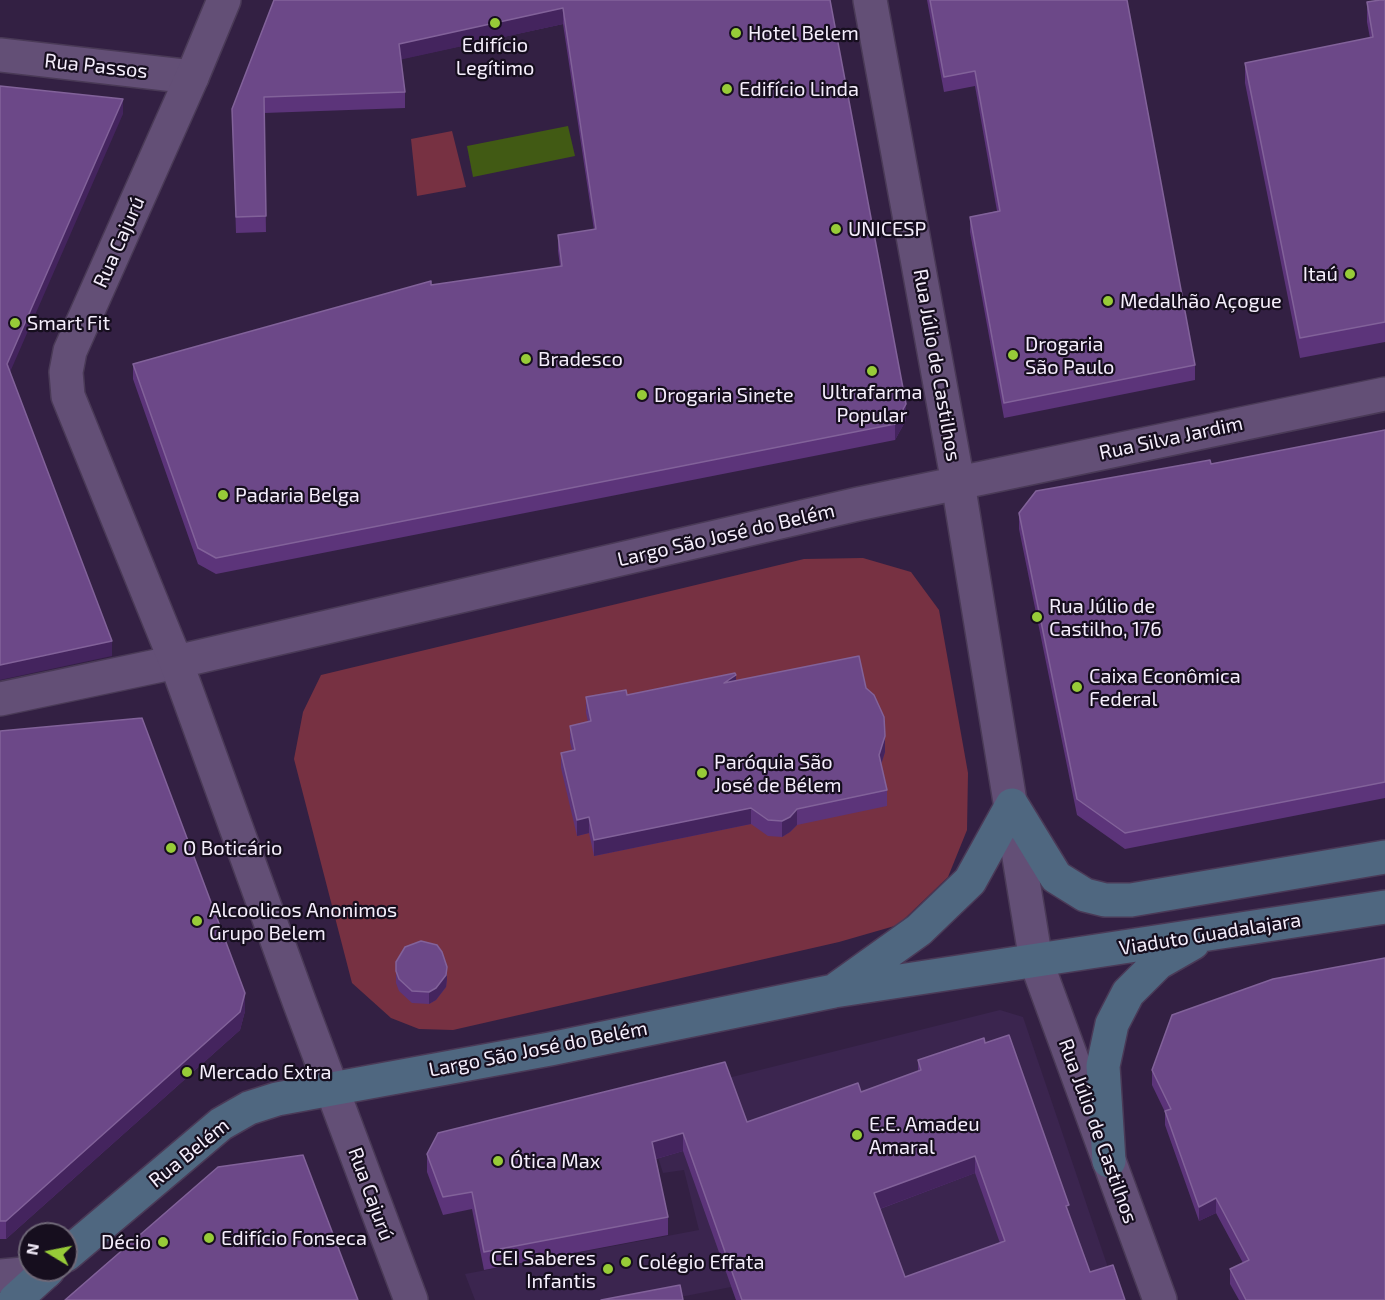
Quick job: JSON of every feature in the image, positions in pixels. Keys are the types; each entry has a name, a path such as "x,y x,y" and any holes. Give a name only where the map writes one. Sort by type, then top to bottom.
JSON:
{"main road":[{"path":"834,991 919,930 970,881 1012,805 1056,877 1072,888 1105,900 1131,900 1385,857"},
{"name":"Viaduto Guadalajara","path":"1036,961 1385,907"},
{"path":"1109,1161 1103,1066 1112,1024 1128,993 1158,963 1206,935"},
{"name":"Largo São José do Belém","path":"332,1088 550,1049 834,991 1036,961"},
{"name":"Rua Belém","path":"78,1245 221,1124 249,1108 277,1099 332,1088"},
{"name":"Rua Belém","path":"15,1300 35,1282"}],"street":[{"name":"Rua Cajurú","path":"176,662 68,396 66,372 70,351 224,0"},
{"name":"Rua Júlio de Castilhos","path":"870,0 958,483"},
{"name":"Rua Passos","path":"0,55 192,77"},
{"name":"Rua Silva Jardim","path":"958,483 1385,394"},
{"name":"Largo São José do Belém","path":"0,699 176,662 858,504 958,483"},
{"path":"958,483 1036,961"},
{"path":"176,662 332,1088"},
{"name":"Rua Júlio de Castilhos","path":"1036,961 1160,1300"},
{"name":"Rua Cajurú","path":"332,1088 411,1300"},
{"path":"0,1276 18,1273"}],"shaded area":[{"path":"568,126 575,156 473,177 467,146"},
{"path":"452,131 466,187 417,196 411,139"},
{"path":"863,558 911,572 939,610 968,773 967,830 948,877 898,925 839,942 453,1030 419,1029 391,1018 352,983 294,759 303,712 321,675 804,559"},
{"name":"E.E. Amadeu Amaral","path":"1000,1010 1023,1017 1119,1300 736,1300 731,1287 665,1300 475,1300 465,1274 699,1230 684,1170 663,1173 640,1100"}],"building":[{"path":"274,0 830,0 906,404 895,424 216,558 198,548 133,364 431,281 431,285 562,266 558,235 596,229 563,8 399,44 405,92 264,97 266,216 236,217 232,109"},
{"path":"930,0 1127,0 1195,365 1004,403 970,217 1000,211 975,71 944,77"},
{"path":"1385,0 1385,322 1300,338 1245,63 1373,37 1367,2"},
{"path":"0,86 123,99 7,364 112,641 0,665"},
{"path":"1385,430 1385,782 1125,833 1077,799 1019,513 1036,491 1210,460 1211,464"},
{"path":"859,656 866,688 874,695 884,717 885,736 879,755 887,790 797,809 790,817 782,821 768,820 751,808 594,840 589,817 577,820 561,753 575,750 570,726 591,721 586,697 626,690 627,695 735,673 736,675 724,683"},
{"path":"142,718 245,993 240,1012 6,1221 0,1221 0,731"},
{"path":"421,941 437,945 447,967 446,975 436,988 429,992 412,991 399,979 396,971 396,962 405,947"},
{"path":"1385,958 1385,1300 1246,1300 1230,1269 1249,1260 1216,1198 1199,1207 1165,1111 1171,1109 1152,1070 1172,1015 1273,979"},
{"name":"E.E. Amadeu Amaral","path":"1009,1035 1090,1272 1113,1265 1125,1300 742,1300 683,1133 652,1142 668,1217 484,1252 472,1192 443,1197 427,1154 438,1133 725,1062 747,1122 858,1083 861,1092 921,1070 918,1060 984,1038 985,1043","holes":["975,1156 1005,1241 905,1277 874,1193"]},
{"path":"303,1155 358,1300 65,1300 218,1167"},
{"path":"680,1285 683,1300 601,1300"}],"place":[{"name":"Edifício Legítimo","path":"495,23"},
{"name":"Hotel Belem","path":"736,33"},
{"name":"Edifício Linda","path":"727,89"},
{"name":"UNICESP","path":"836,229"},
{"name":"Itaú","path":"1350,274"},
{"name":"Medalhão Açogue","path":"1108,301"},
{"name":"Smart Fit","path":"15,323"},
{"name":"Drogaria São Paulo","path":"1013,355"},
{"name":"Bradesco","path":"526,359"},
{"name":"Ultrafarma Popular","path":"872,371"},
{"name":"Drogaria Sinete","path":"642,395"},
{"name":"Padaria Belga","path":"223,495"},
{"name":"Rua Júlio de Castilho, 176","path":"1037,617"},
{"name":"Caixa Econômica Federal","path":"1077,687"},
{"name":"Paróquia São José de Bélem","path":"702,773"},
{"name":"O Boticário","path":"171,848"},
{"name":"Alcoolicos Anonimos Grupo Belem","path":"197,921"},
{"name":"Mercado Extra","path":"187,1072"},
{"name":"E.E. Amadeu Amaral","path":"857,1135"},
{"name":"Ótica Max","path":"498,1161"},
{"name":"Edifício Fonseca","path":"209,1238"},
{"name":"Décio","path":"163,1242"},
{"name":"Colégio Effata","path":"626,1262"},
{"name":"CEI Saberes Infantis","path":"608,1269"}]}
